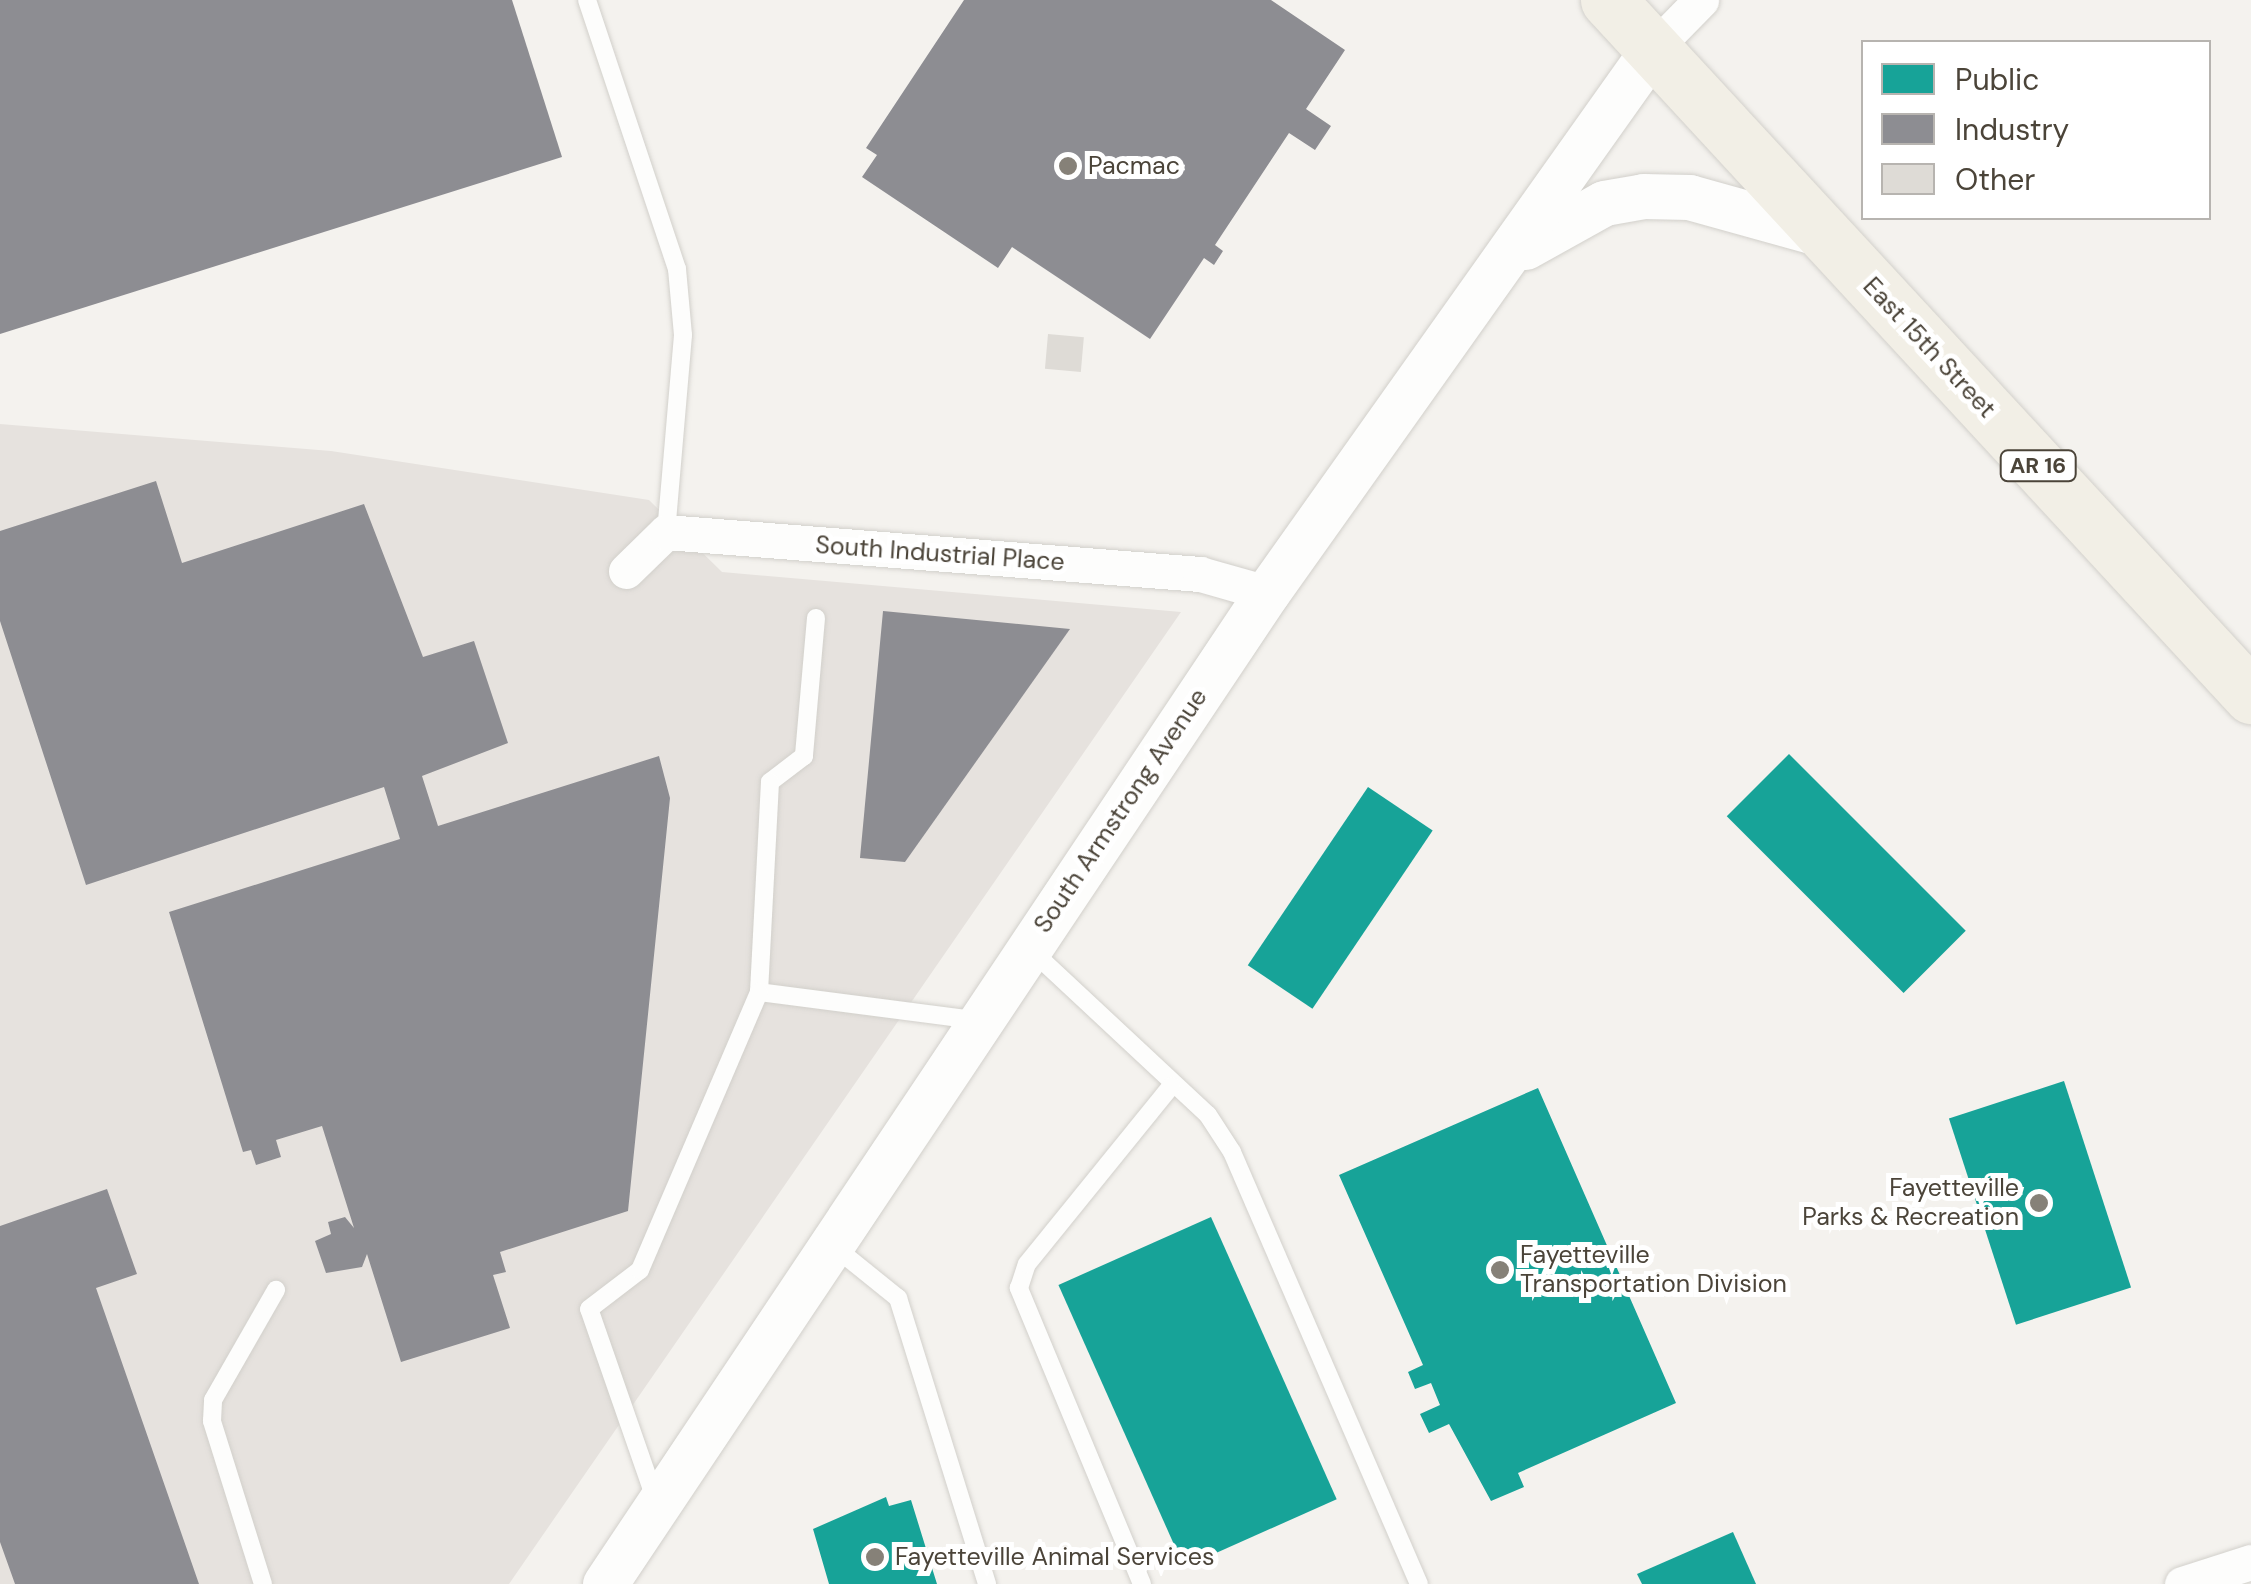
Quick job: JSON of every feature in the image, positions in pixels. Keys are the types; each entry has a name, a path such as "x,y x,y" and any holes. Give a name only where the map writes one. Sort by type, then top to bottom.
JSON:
{"main road":[{"name":"East 15th Street","path":"1608,0 2251,696"}],"street":[{"path":"1653,49 1700,0"},
{"name":"South Armstrong Avenue","path":"604,1584 1267,593 1508,260 1653,49"},
{"path":"1508,260 1560,222 1643,196 1689,196 1825,236"},
{"path":"626,571 666,532"},
{"name":"South Industrial Place","path":"666,532 1200,574 1267,593"},
{"path":"2182,1584 2251,1562"}],"lane":[{"path":"587,0 677,269 683,335 666,532"},
{"path":"657,1504 589,1309 640,1270 759,992 770,782 804,756 816,618"},
{"path":"1030,949 1171,1086 1208,1115 1232,1152 1419,1584"},
{"path":"759,992 982,1020"},
{"path":"1142,1584 1020,1288 1027,1264 1171,1086"},
{"path":"832,1245 898,1298 988,1584"},
{"path":"263,1584 212,1421 213,1400 276,1290"}],"shaded area":[{"path":"0,424 331,451 649,500 722,572 1181,612 509,1584 0,1584"}],"building: Public":[{"path":"1789,754 1966,931 1904,993 1727,816"},
{"path":"1368,787 1433,831 1312,1009 1248,965"},
{"name":"Fayetteville Parks & Recreation","path":"2064,1081 2131,1287 2016,1325 1949,1118"},
{"name":"Fayetteville Transportation Division","path":"1538,1088 1676,1403 1518,1473 1524,1487 1491,1501 1449,1424 1429,1433 1420,1414 1440,1405 1431,1383 1415,1389 1408,1372 1423,1365 1339,1175"},
{"path":"1211,1217 1337,1499 1184,1567 1058,1285"},
{"name":"Fayetteville Animal Services","path":"886,1497 889,1506 911,1500 937,1584 829,1584 813,1529"},
{"path":"1733,1532 1756,1584 1642,1584 1637,1574"}],"building: Industry":[{"path":"0,0 512,0 562,157 0,334"},
{"name":"Pacmac","path":"964,0 1271,0 1345,50 1306,109 1331,126 1315,150 1289,133 1215,245 1223,251 1214,265 1204,258 1150,339 1012,247 998,268 862,177 877,155 866,148"},
{"path":"156,481 182,563 364,504 423,657 474,641 508,743 422,776 438,826 659,756 670,798 628,1211 500,1252 506,1272 493,1275 510,1328 401,1362 367,1254 362,1267 326,1273 315,1241 331,1234 328,1222 345,1217 354,1228 322,1126 276,1140 281,1157 256,1165 251,1150 243,1152 169,912 400,839 384,787 86,885 0,621 0,531"},
{"path":"883,611 1070,629 905,862 860,858"},
{"path":"107,1189 137,1274 96,1288 199,1584 15,1584 0,1542 0,1226"}],"building: Other":[{"path":"1048,334 1084,337 1081,372 1045,369"}],"place":[{"name":"Pacmac","path":"1068,166"},
{"name":"Fayetteville Parks & Recreation","path":"2039,1203"},
{"name":"Fayetteville Transportation Division","path":"1500,1270"},
{"name":"Fayetteville Animal Services","path":"875,1557"}]}
